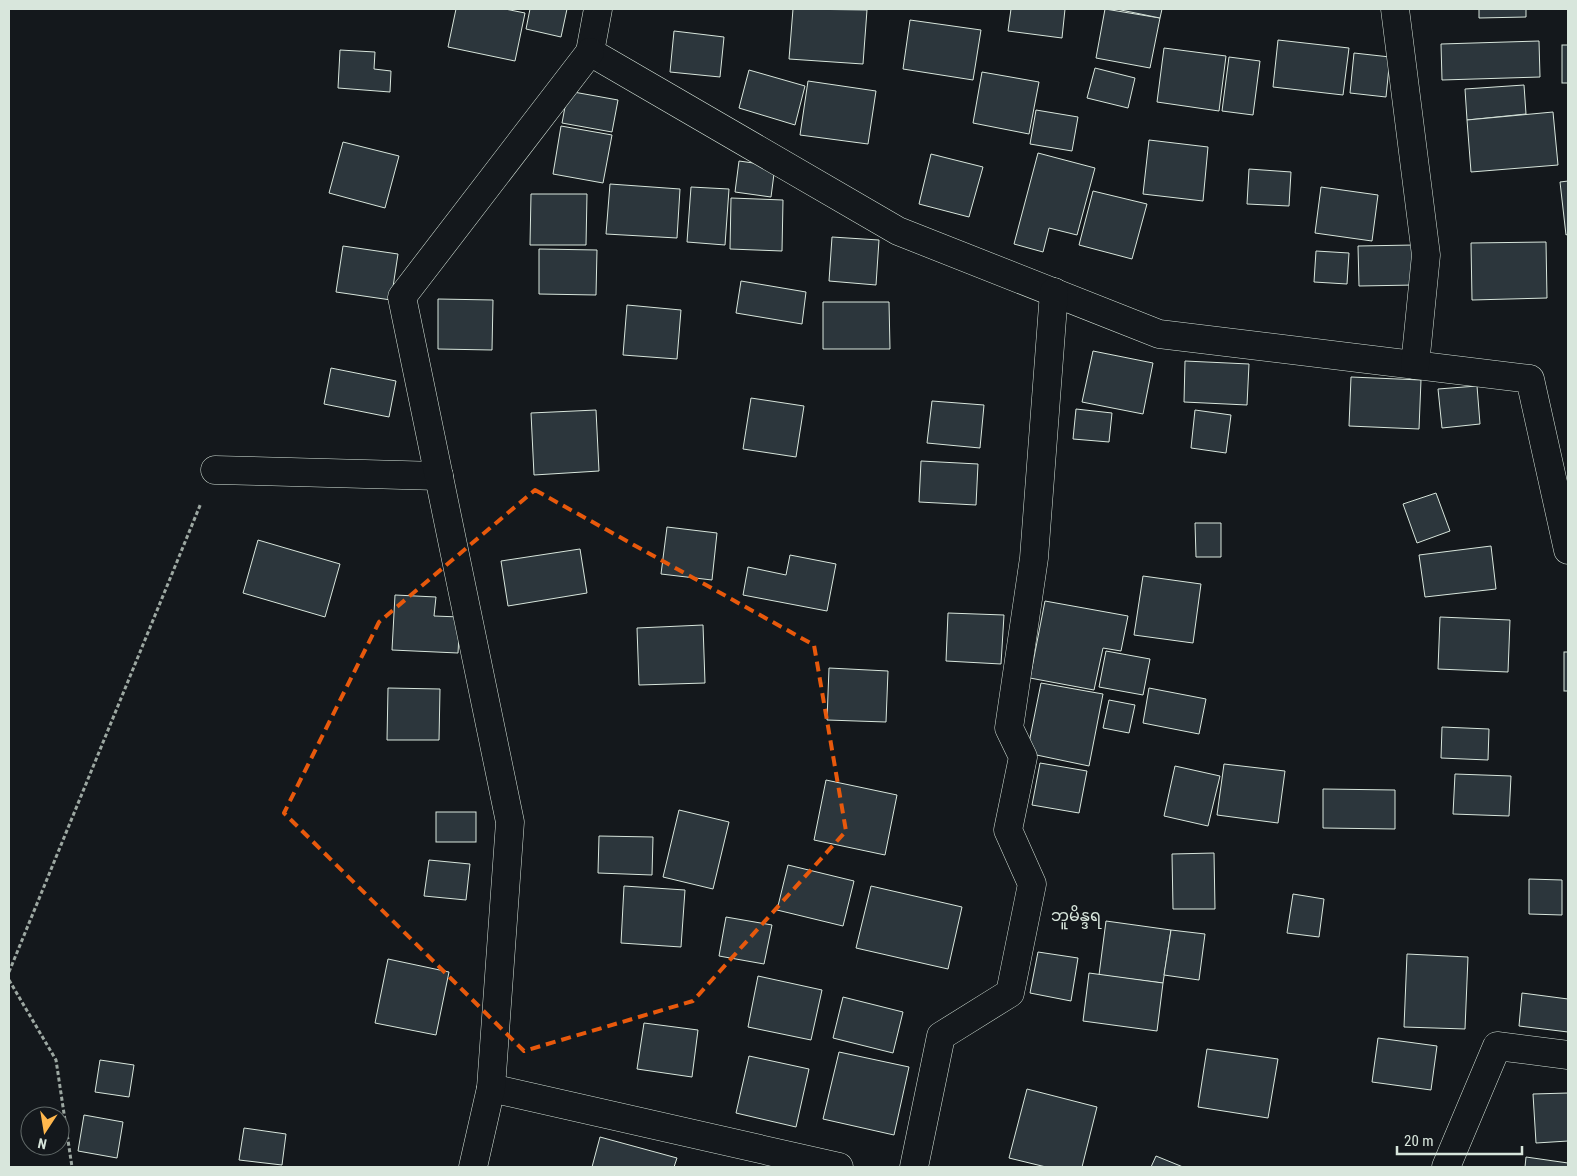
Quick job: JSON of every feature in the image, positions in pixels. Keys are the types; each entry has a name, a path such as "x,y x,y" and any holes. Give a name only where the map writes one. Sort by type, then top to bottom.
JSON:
{"street":[{"path":"473,1167 491,1088 510,822 402,297 590,52 598,9"},
{"path":"1395,9 1426,255 1415,365"},
{"path":"590,52 898,231 1159,334 1530,379 1568,550"},
{"path":"914,1167 941,1036 1010,993 1032,884 1008,830 1023,757 1009,728 1034,558 1054,292"},
{"path":"215,470 439,476"},
{"path":"1446,1167 1497,1046 1568,1055"},
{"path":"491,1088 839,1167"}],"path":[{"path":"9,972 173,566 215,470"},
{"path":"9,980 56,1060 72,1167"}],"highlighted area":[{"path":"535,490 814,645 846,831 693,1001 524,1051 284,813 379,622"}],"building":[{"path":"456,9 505,9 525,13 515,61 448,47"},
{"path":"530,9 567,9 561,37 526,29"},
{"path":"793,9 867,10 863,64 789,59"},
{"path":"1011,9 1065,9 1062,38 1008,31"},
{"path":"1105,9 1160,18 1150,68 1096,58"},
{"path":"1116,9 1162,9 1160,18"},
{"path":"1479,9 1526,9 1526,17 1479,18"},
{"path":"910,20 981,30 973,80 903,69"},
{"path":"674,31 724,37 720,77 670,72"},
{"path":"1278,40 1349,48 1343,95 1273,87"},
{"path":"1539,41 1540,77 1442,80 1441,44"},
{"path":"1562,45 1568,45 1568,83 1562,83"},
{"path":"1164,48 1226,56 1219,111 1157,102"},
{"path":"340,50 375,52 374,69 391,71 390,92 338,88"},
{"path":"1354,53 1390,57 1386,97 1350,93"},
{"path":"1229,57 1260,61 1253,115 1222,111"},
{"path":"1095,68 1135,78 1128,108 1087,98"},
{"path":"749,70 805,86 795,125 739,108"},
{"path":"982,72 1039,82 1029,134 973,123"},
{"path":"808,81 876,91 868,144 800,135"},
{"path":"1524,85 1526,114 1467,120 1465,89"},
{"path":"568,91 618,100 612,132 562,123"},
{"path":"1036,110 1078,117 1072,151 1030,144"},
{"path":"1553,112 1558,165 1471,172 1467,120"},
{"path":"561,126 612,135 603,183 553,174"},
{"path":"1149,140 1208,147 1203,201 1143,194"},
{"path":"343,142 399,156 385,208 329,193"},
{"path":"1038,153 1095,168 1077,235 1049,228 1043,252 1014,244"},
{"path":"931,154 983,167 969,217 919,204"},
{"path":"739,161 775,166 771,197 735,192"},
{"path":"1249,169 1291,172 1289,206 1247,204"},
{"path":"1568,181 1568,234 1566,235 1560,182"},
{"path":"610,184 680,189 677,238 606,234"},
{"path":"691,187 729,189 725,245 687,242"},
{"path":"1321,187 1378,195 1372,241 1315,233"},
{"path":"1093,191 1147,204 1132,259 1079,245"},
{"path":"531,194 587,194 586,245 530,245"},
{"path":"731,198 783,200 782,251 730,249"},
{"path":"832,237 879,240 876,285 829,281"},
{"path":"1546,242 1547,298 1472,300 1471,243"},
{"path":"1414,245 1415,285 1359,286 1358,246"},
{"path":"343,246 398,254 391,300 336,292"},
{"path":"539,249 597,250 596,295 539,294"},
{"path":"1316,251 1349,253 1347,284 1314,282"},
{"path":"741,281 806,292 802,324 736,313"},
{"path":"438,299 493,300 492,350 438,349"},
{"path":"823,302 889,302 890,349 823,349"},
{"path":"627,305 681,310 677,359 623,355"},
{"path":"1093,351 1153,363 1143,414 1082,402"},
{"path":"1185,361 1249,364 1247,405 1184,402"},
{"path":"331,368 396,381 389,417 324,404"},
{"path":"1351,377 1421,380 1419,429 1349,426"},
{"path":"1477,386 1480,424 1442,428 1438,389"},
{"path":"751,398 804,406 796,457 743,449"},
{"path":"932,401 984,405 980,448 927,443"},
{"path":"1076,409 1112,413 1109,442 1073,439"},
{"path":"596,410 599,471 534,475 531,413"},
{"path":"1195,410 1231,415 1226,453 1191,448"},
{"path":"921,461 978,464 976,505 919,502"},
{"path":"1436,493 1450,531 1417,543 1403,504"},
{"path":"1195,523 1221,523 1221,557 1196,557"},
{"path":"667,527 717,533 712,580 661,574"},
{"path":"258,540 340,564 325,617 243,593"},
{"path":"1491,546 1496,589 1425,597 1419,555"},
{"path":"580,549 587,593 508,606 501,561"},
{"path":"790,555 836,564 827,611 743,595 748,567 786,575"},
{"path":"1143,576 1201,584 1193,643 1134,635"},
{"path":"395,595 436,597 434,616 460,617 458,653 392,650"},
{"path":"1045,601 1128,616 1121,651 1103,648 1094,690 1030,678"},
{"path":"948,613 1004,615 1001,664 946,661"},
{"path":"1440,617 1510,620 1508,672 1438,669"},
{"path":"703,625 705,683 639,685 637,628"},
{"path":"1106,651 1150,659 1143,695 1099,687"},
{"path":"1564,652 1568,652 1568,691 1564,691"},
{"path":"829,668 888,671 886,722 827,720"},
{"path":"1041,683 1103,694 1089,766 1027,753"},
{"path":"388,688 440,689 439,740 387,740"},
{"path":"1149,688 1206,699 1199,734 1143,723"},
{"path":"1109,700 1135,705 1129,733 1103,728"},
{"path":"1442,727 1489,729 1488,760 1441,758"},
{"path":"1040,763 1087,771 1079,813 1032,805"},
{"path":"1224,764 1285,771 1278,823 1217,815"},
{"path":"1175,766 1220,776 1208,826 1164,816"},
{"path":"1455,774 1511,776 1509,816 1453,814"},
{"path":"826,780 897,795 885,855 814,840"},
{"path":"1323,789 1395,790 1395,829 1323,828"},
{"path":"679,810 729,822 713,889 663,877"},
{"path":"436,812 476,812 476,842 436,842"},
{"path":"599,836 653,837 652,875 598,873"},
{"path":"1214,853 1215,909 1173,909 1172,854"},
{"path":"429,860 470,864 466,900 424,896"},
{"path":"788,865 854,881 843,926 777,910"},
{"path":"1529,879 1562,880 1562,915 1529,914"},
{"path":"624,886 685,890 681,947 621,943"},
{"path":"871,886 962,907 948,969 856,948"},
{"path":"1293,894 1324,899 1319,937 1287,933"},
{"path":"726,917 772,925 764,964 719,956"},
{"path":"1106,921 1171,930 1163,983 1099,975"},
{"path":"1171,930 1205,934 1199,980 1164,975"},
{"path":"1038,952 1078,958 1071,1001 1030,993"},
{"path":"1407,954 1468,957 1465,1029 1404,1027"},
{"path":"388,959 449,972 436,1035 375,1023"},
{"path":"1089,973 1163,983 1157,1031 1083,1021"},
{"path":"758,976 822,990 811,1040 748,1027"},
{"path":"1522,993 1568,999 1568,1032 1519,1026"},
{"path":"843,997 903,1012 893,1053 833,1038"},
{"path":"644,1023 698,1030 692,1077 637,1069"},
{"path":"1378,1038 1437,1046 1431,1090 1372,1082"},
{"path":"1207,1049 1278,1059 1268,1118 1198,1107"},
{"path":"839,1052 909,1067 894,1135 823,1119"},
{"path":"749,1056 809,1069 796,1127 736,1113"},
{"path":"100,1060 134,1065 129,1097 95,1092"},
{"path":"1027,1089 1097,1107 1082,1167 1046,1167 1009,1158"},
{"path":"1568,1093 1568,1141 1536,1143 1533,1094"},
{"path":"84,1115 123,1122 117,1158 78,1151"},
{"path":"244,1128 286,1134 282,1165 239,1160"},
{"path":"600,1137 677,1158 674,1167 592,1167"},
{"path":"1156,1156 1183,1167 1151,1167"},
{"path":"1526,1157 1568,1163 1568,1167 1525,1167"}],"district":[{"name":"ဘူမိန္ဒရ","path":"1076,915"}]}
